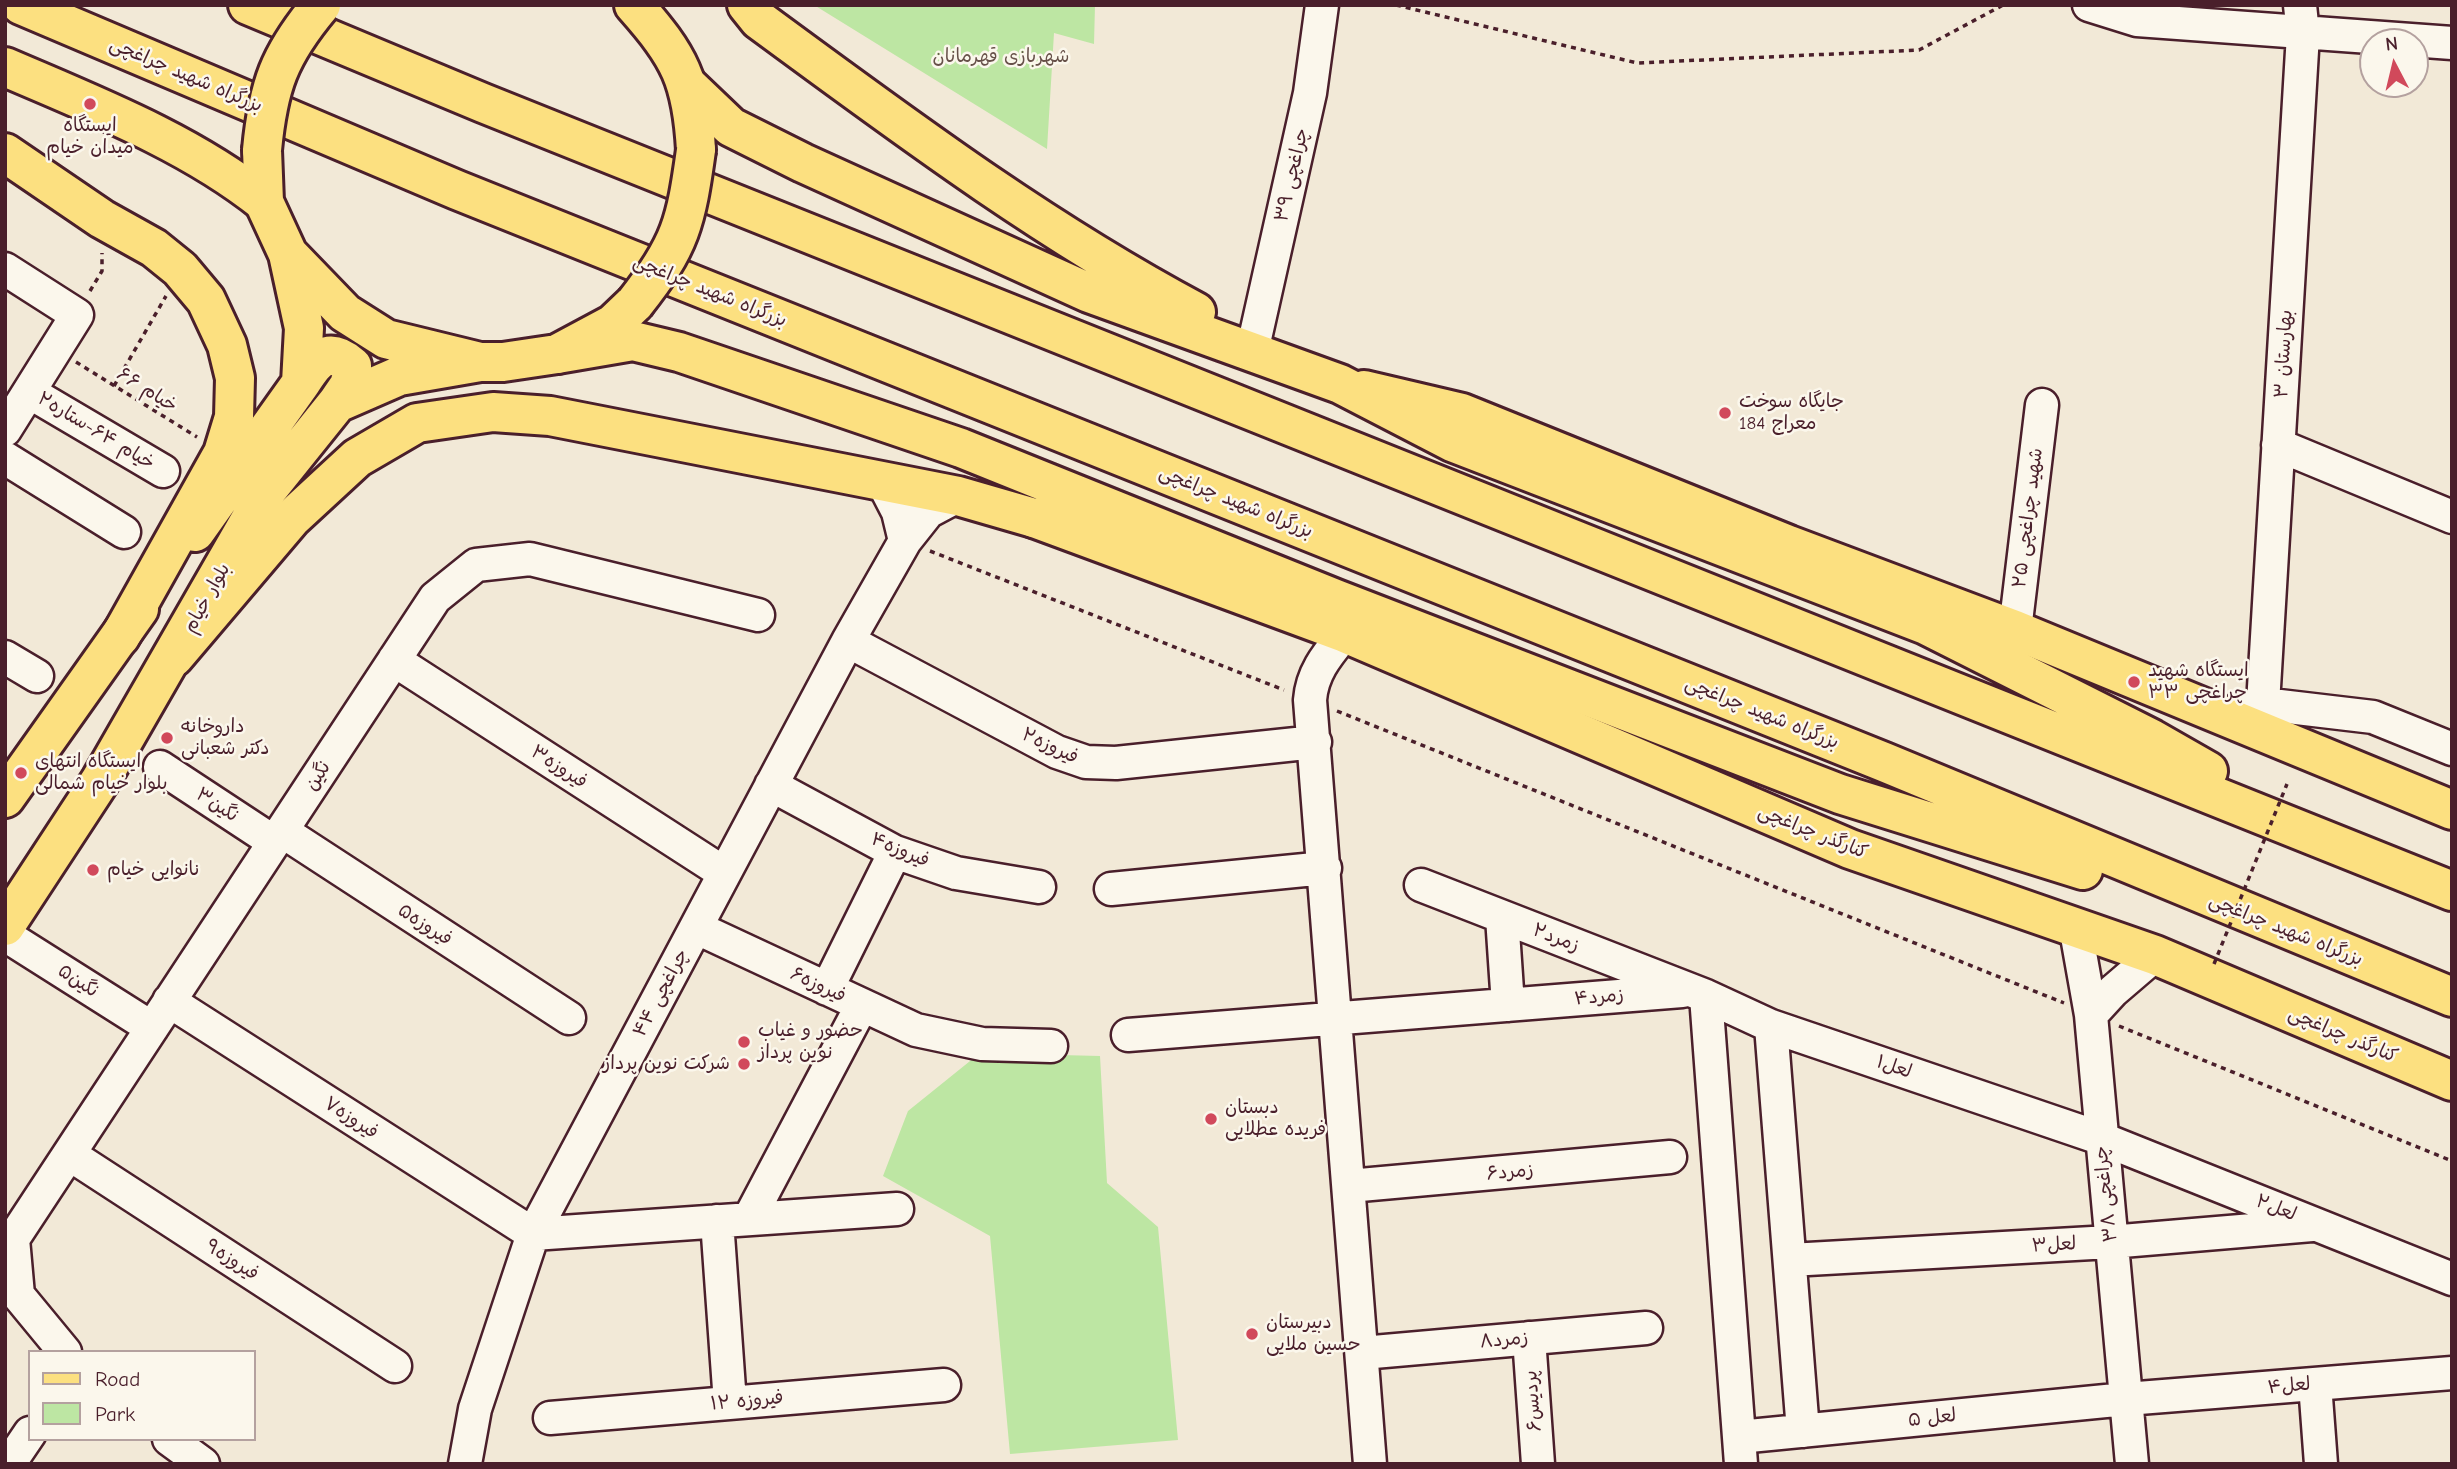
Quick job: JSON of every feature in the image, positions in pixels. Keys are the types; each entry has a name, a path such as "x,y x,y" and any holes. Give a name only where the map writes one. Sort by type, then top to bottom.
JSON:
{"main road":[{"name":"بزرگراه شهید چراغچی","path":"21,5 457,190 1884,762 2308,940 2452,997"},
{"path":"248,5 509,113 2452,891"},
{"path":"301,383 304,328 288,254 264,202 262,150 266,106 273,79 296,37 321,5"},
{"path":"634,5 667,43 688,85 731,127 803,163 1089,293 1340,384 1462,413 1789,545 2015,630 2452,810"},
{"path":"666,5 667,43"},
{"path":"747,5 759,20 997,193 1111,266 1254,343 1298,370"},
{"path":"5,67 90,104 229,174 264,202"},
{"path":"557,354 613,324 635,303 662,268 678,239 688,209 696,150 688,85"},
{"path":"5,153 102,219 154,248 180,270 206,299 227,345 235,378 234,417 223,453 120,636"},
{"path":"288,254 345,313 386,339 480,362 503,362 633,341 679,352 961,448 1196,544 1840,794 2308,940"},
{"path":"5,798 314,362 323,357 344,359 352,366 350,384 337,403"},
{"name":"بلوار خیام","path":"5,926 100,781 174,657 268,489 337,403 400,376 480,362"},
{"path":"1340,384 1452,442 1926,625 2152,739 2328,841"},
{"path":"174,657 292,518 357,457 417,423 493,412 550,416 958,496 1034,519 1260,601"},
{"path":"1034,519 1115,510"},
{"name":"کنارگذر چراغچی","path":"1196,544 1260,601 1345,633 1850,849 2155,955 2452,1081"}],"street":[{"name":"چراغچی ۳۹","path":"1254,343 1310,93 1322,5"},
{"path":"2089,5 2137,20 2302,20 2452,43"},
{"name":"بهارستان ۳","path":"2263,704 2302,20"},
{"path":"5,269 77,315 5,430"},
{"name":"خیام ۶۴-ستاره۲","path":"29,392 163,471"},
{"name":"شهید چراغچی ٣۵","path":"2015,630 2042,405"},
{"path":"2278,445 2452,517"},
{"path":"5,458 124,532"},
{"path":"883,481 898,512 905,541"},
{"name":"چراغچی ۴۴","path":"465,1464 475,1409 534,1234 848,641 905,541 928,512 958,496"},
{"name":"نگین","path":"63,1350 18,1295 13,1239 435,598 476,565 530,559 758,615"},
{"path":"1345,633 1321,663 1311,685 1310,700 1370,1464"},
{"name":"فیروزه۲","path":"848,641 1058,752 1086,762 1116,763 1315,742"},
{"path":"5,657 37,676"},
{"name":"فیروزه۳","path":"394,660 724,873"},
{"path":"2220,716 2263,704 2373,717 2452,749"},
{"name":"نگین۳","path":"160,767 278,837"},
{"name":"فیروزه۴","path":"771,785 895,852 956,873 1039,887"},
{"name":"فیروزه۵","path":"278,837 569,1018"},
{"path":"827,989 895,852"},
{"path":"1111,889 1325,868"},
{"name":"زمرد۲","path":"1421,885 1698,993"},
{"path":"1502,917 1508,1004"},
{"name":"چراغچی ۳۸","path":"2075,925 2091,1015 2100,1138 2132,1464"},
{"name":"نگین۵","path":"5,934 152,1028"},
{"name":"فیروزه۶","path":"710,934 916,1030 982,1044 1051,1046"},
{"path":"2091,1015 2113,991 2155,955"},
{"path":"1698,993 1740,1450"},
{"name":"زمرد۴","path":"1128,1035 1508,1004 1698,993"},
{"name":"لعل۱","path":"1698,993 1771,1026 2100,1138"},
{"name":"فیروزه۷","path":"169,1001 534,1234"},
{"path":"748,1219 862,1005"},
{"path":"1771,1026 1803,1431"},
{"name":"لعل۲","path":"2100,1138 2452,1279"},
{"name":"فیروزه۹","path":"69,1154 395,1366"},
{"name":"زمرد۶","path":"1349,1186 1670,1157"},
{"path":"534,1234 897,1209"},
{"path":"717,1221 730,1403"},
{"name":"لعل۳","path":"1790,1260 2110,1242 2318,1225"},
{"name":"زمرد۸","path":"1362,1353 1646,1328"},
{"name":"پردیس۶","path":"1529,1338 1538,1464"},
{"name":"لعل۴","path":"2126,1399 2452,1373"},
{"path":"2315,1384 2321,1464"},
{"name":"فیروزه ۱۲","path":"550,1418 944,1385"},
{"name":"لعل ۵","path":"1740,1450 1803,1431 2126,1399"},
{"path":"9,1464 28,1436"},
{"path":"172,1441 204,1464"}],"path":[{"path":"1396,5 1637,62 1919,50 2003,5"},
{"path":"77,315 102,271 102,219"},
{"path":"114,386 180,270"},
{"name":"خیام ۶۶","path":"56,350 223,453"},
{"path":"905,541 1310,700 2452,1161"},
{"path":"2214,964 2287,784"}],"green space":[{"name":"شهربازی قهرمانان","path":"814,5 1095,5 1094,44 1054,33 1047,149"},
{"path":"980,1053 1100,1056 1107,1183 1158,1227 1178,1440 1010,1454 990,1236 883,1176 908,1111"}],"place":[{"name":"ایستگاه میدان خیام","path":"90,104"},
{"name":"جایگاه سوخت 184 معراج","path":"1725,413"},
{"name":"ایستگاه شهید چراغچی ۳۳","path":"2134,682"},
{"name":"داروخانه دکتر شعبانی","path":"167,738"},
{"name":"ایستگاه انتهای بلوار خیام شمالی","path":"21,773"},
{"name":"نانوایی خیام","path":"93,870"},
{"name":"حضور و غیاب نوین پرداز","path":"744,1042"},
{"name":"شرکت نوین پرداز","path":"744,1064"},
{"name":"دبستان فریده عطلایی","path":"1211,1119"},
{"name":"دبیرستان حسین ملایی","path":"1252,1334"}]}
